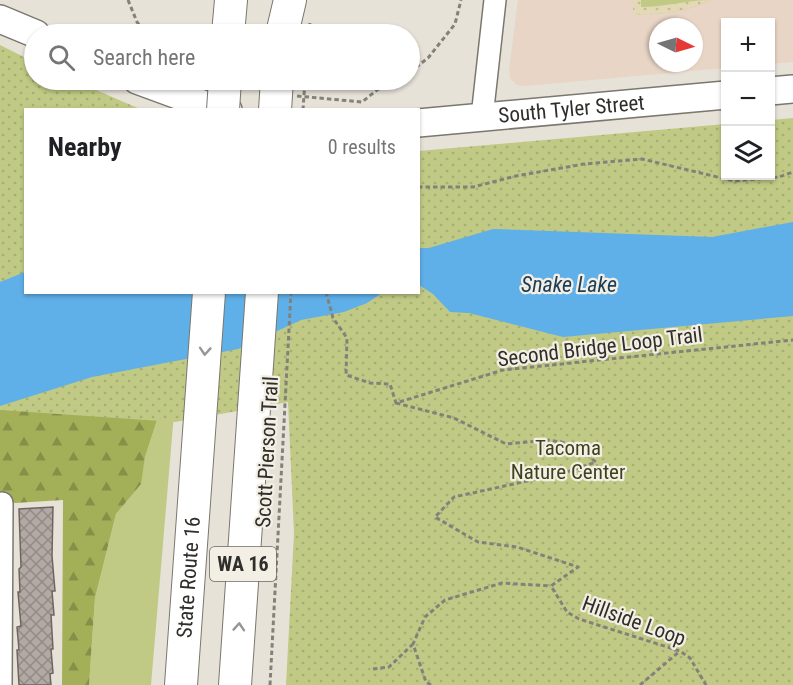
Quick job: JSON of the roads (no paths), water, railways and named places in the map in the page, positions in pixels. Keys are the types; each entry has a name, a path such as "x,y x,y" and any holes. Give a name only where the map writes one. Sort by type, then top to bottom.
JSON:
{"highway":[{"path":"282,24 283,0"},
{"path":"284,24 290,0"},
{"path":"223,108 224,90"},
{"name":"State Route 16","path":"181,685 209,294"},
{"name":"WA 16","path":"235,685 262,294"}],"main road":[{"path":"0,19 24,29"},
{"path":"775,91 793,89"},
{"path":"164,90 218,108"},
{"name":"South Tyler Street","path":"420,123 721,95"}],"street":[{"path":"482,117 495,0"},
{"path":"1,685 2,503"}],"water":[{"name":"Snake Lake","path":"793,222 793,316 563,337 469,313 450,312 433,294 420,286 420,248 429,248 493,229 712,237"},
{"path":"24,272 24,294 380,294 367,303 344,312 301,320 238,349 92,377 0,406 0,282"}],"park label":[{"name":"Tacoma Nature Center","path":"568,460"}]}
